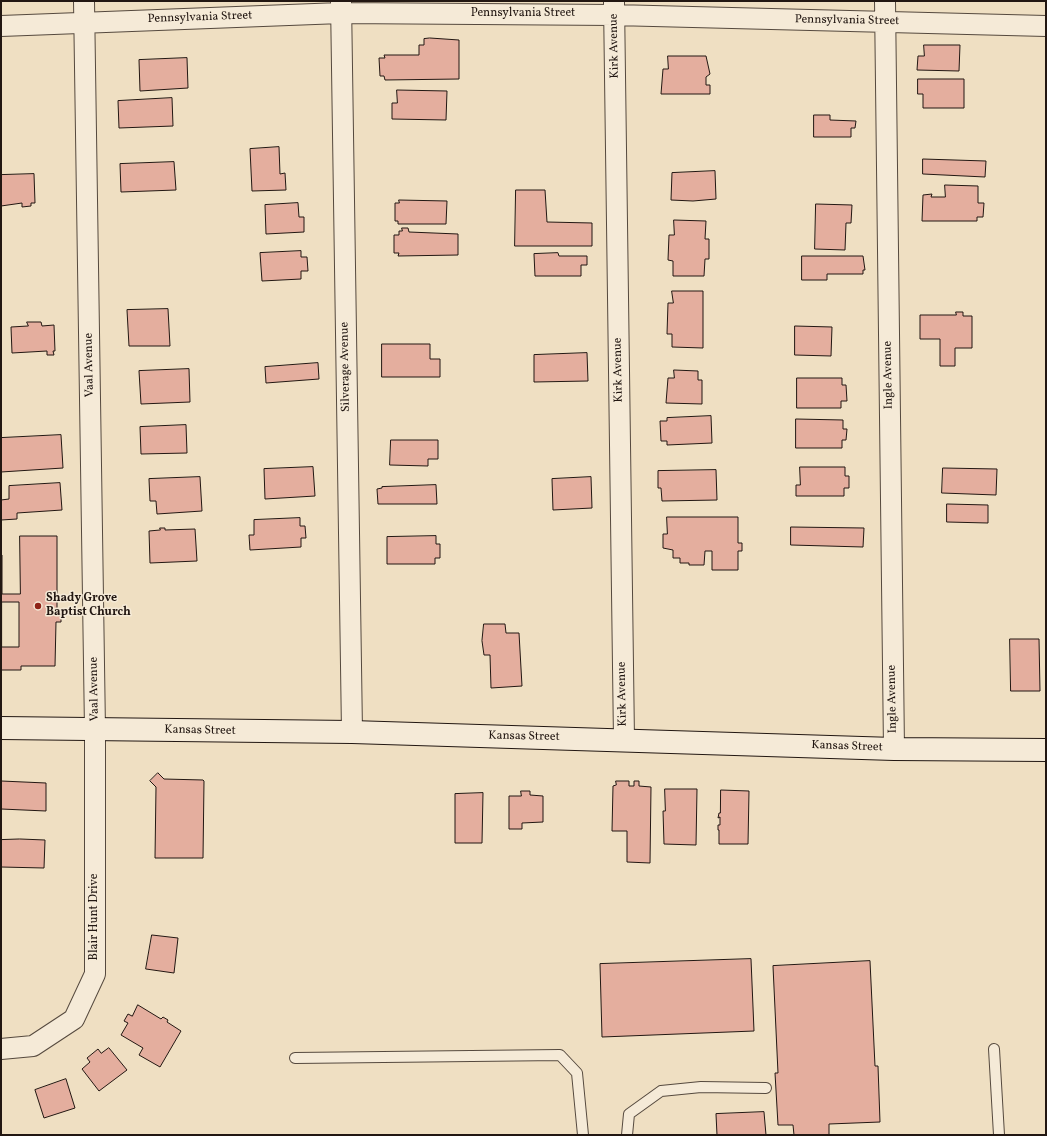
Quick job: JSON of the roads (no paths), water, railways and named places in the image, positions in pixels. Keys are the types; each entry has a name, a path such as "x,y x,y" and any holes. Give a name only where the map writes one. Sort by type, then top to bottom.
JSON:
{"street":[{"name":"Vaal Avenue","path":"84,1 95,730"},
{"name":"Ingle Avenue","path":"885,1 894,749"},
{"name":"Pennsylvania Street","path":"1,26 341,7 614,8 885,22 1046,26"},
{"name":"Silverage Avenue","path":"341,7 352,732"},
{"name":"Kirk Avenue","path":"614,8 624,740"},
{"name":"Kansas Street","path":"1,728 352,732 894,749 1046,750"},
{"name":"Blair Hunt Drive","path":"1,1049 33,1046 74,1018 95,974 95,730"}],"lane":[{"path":"994,1049 998,1135"},
{"path":"295,1058 560,1055 577,1073 583,1135"},
{"path":"627,1135 629,1114 661,1091 701,1087 766,1088"}],"place":[{"name":"Shady Grove Baptist Church","path":"38,606"}]}
